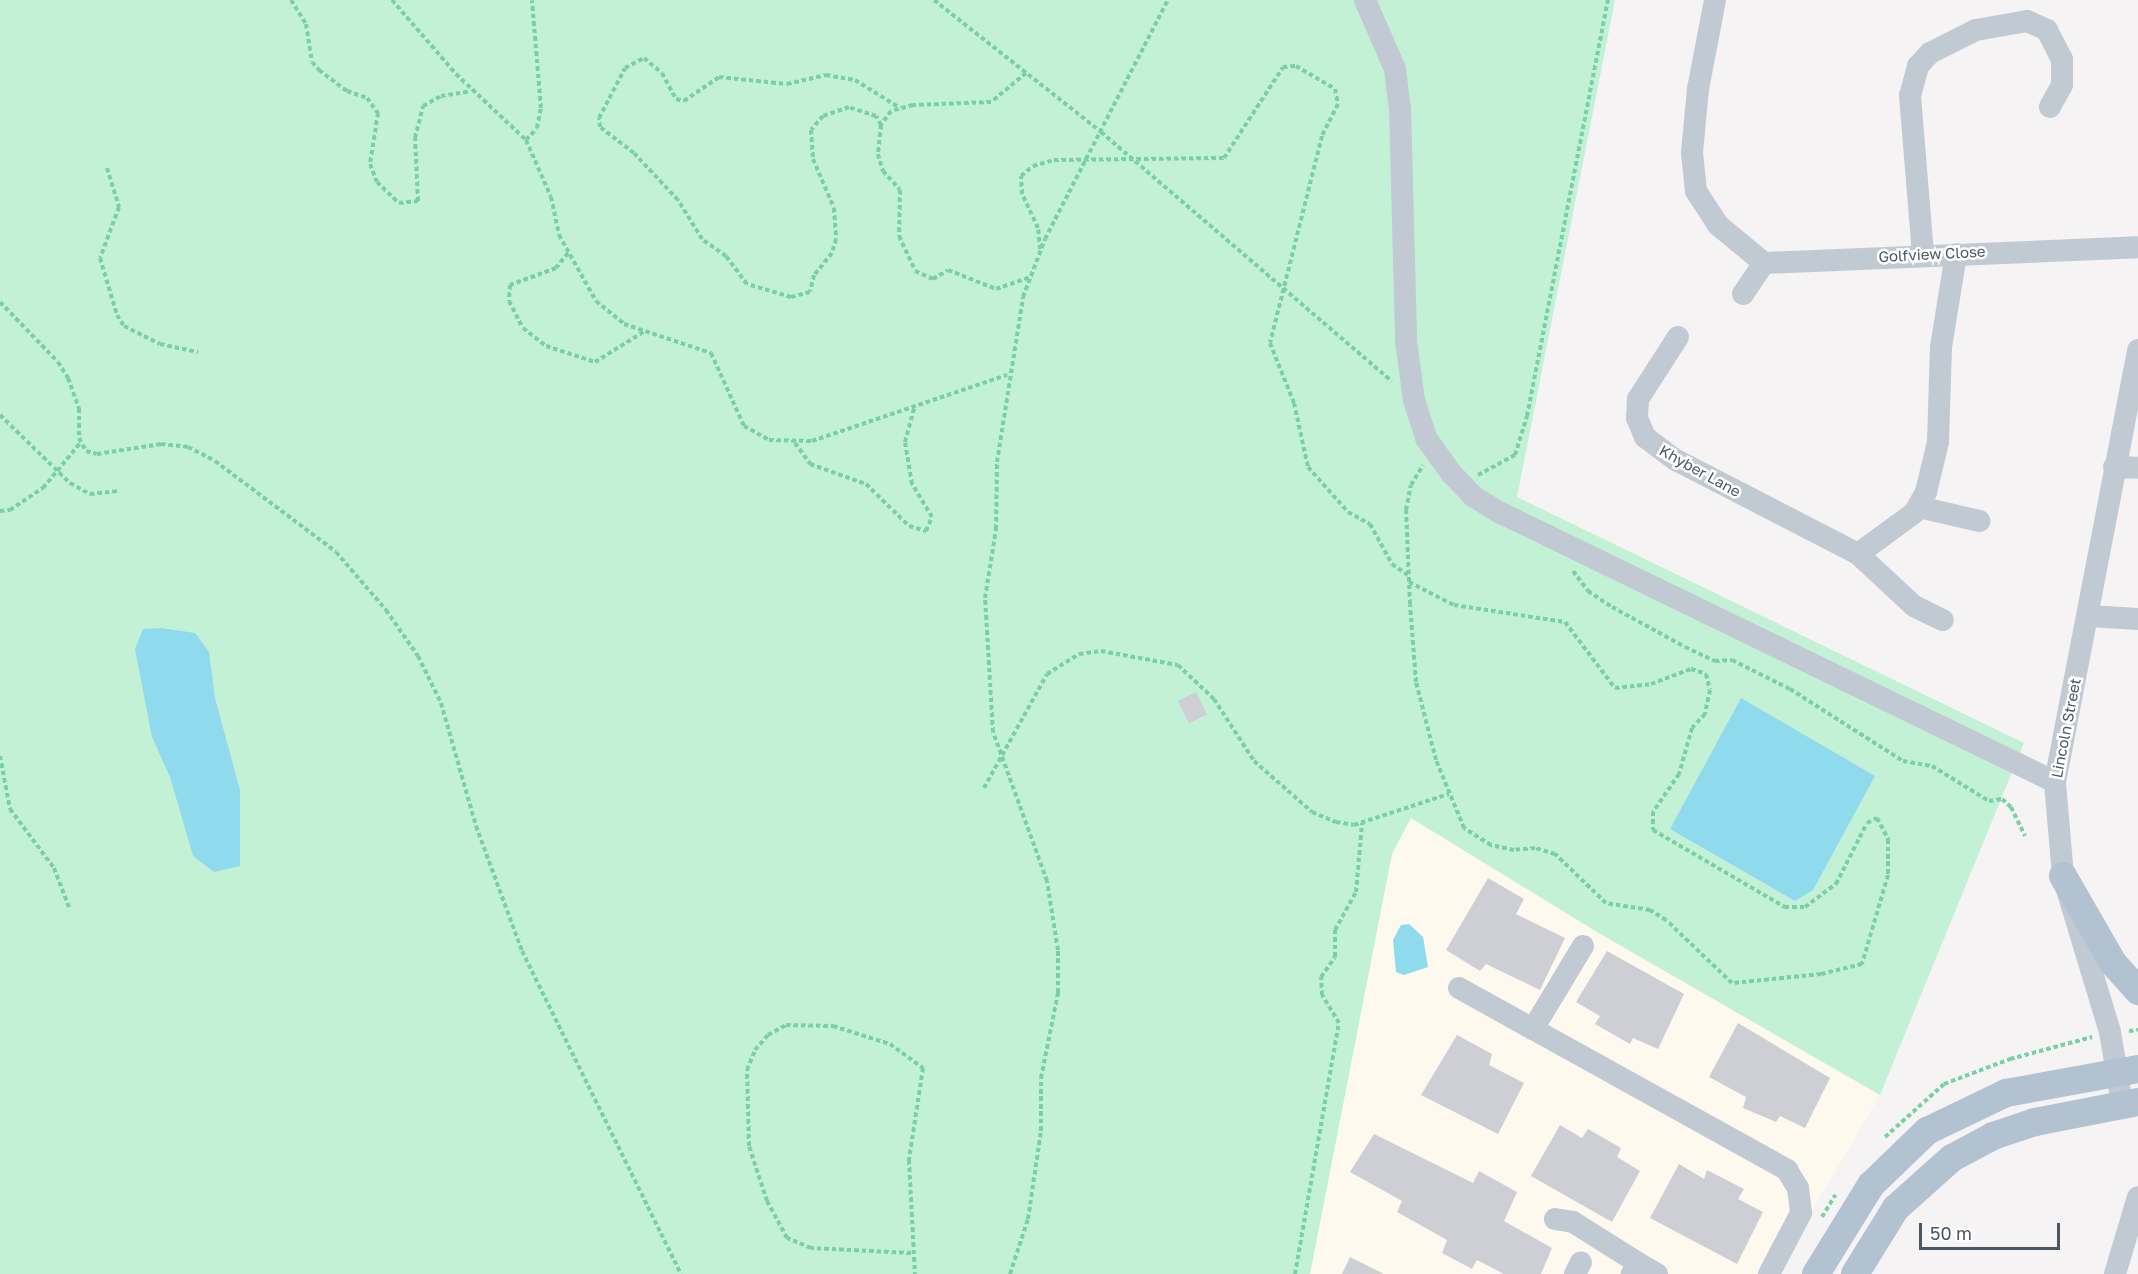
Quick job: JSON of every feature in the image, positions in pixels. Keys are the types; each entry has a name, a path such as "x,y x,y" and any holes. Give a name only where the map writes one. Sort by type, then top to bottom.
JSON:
{"main road":[{"path":"2063,876 2113,963 2138,991"},
{"path":"1816,1274 1871,1185 1927,1131 2006,1093 2127,1069"},
{"path":"1855,1274 1896,1208 1952,1158 1993,1136 2035,1122 2130,1103"}],"street":[{"path":"1365,0 1395,69 1400,107 1406,341 1413,400 1433,463 1473,496 1499,512 2055,782"},
{"path":"1715,0 1697,99 1692,153 1696,191 1718,225 1764,263 1743,294"},
{"path":"1923,254 1910,96 1918,66 1930,53 1976,30 2027,21 2047,30 2062,59 2062,85 2050,107"},
{"name":"Golfview Close","path":"1764,263 1923,254 2138,247"},
{"path":"1858,554 1919,507 1938,442 1941,347 1956,254"},
{"name":"Khyber Lane","path":"1678,337 1638,399 1637,418 1645,437 1676,460 1858,554 1914,606 1943,620"},
{"name":"Lincoln Street","path":"2130,1103 2127,1069 2110,1032 2063,876 2055,782 2089,616 2114,467 2138,350"},
{"path":"2114,467 2138,468"},
{"path":"1919,507 1979,520"},
{"path":"2089,616 2138,619"},
{"path":"1533,1029 1583,946"},
{"path":"1459,988 1787,1170 1798,1188 1801,1213 1769,1274"},
{"path":"2115,1274 2138,1197"},
{"path":"1555,1219 1573,1222 1643,1270"}],"path":[{"path":"291,0 306,24 312,62 347,91 367,98 378,113 370,164 377,182 399,203 418,201 415,138 423,106 441,96 472,90"},
{"path":"392,0 472,90 526,140 568,253 596,301 624,324 711,353 744,426 769,440 795,443 842,434 1008,375"},
{"path":"526,140 537,128 541,108 532,0"},
{"path":"934,0 1101,132 1413,400"},
{"path":"1010,1274 1028,1219 1041,1131 1041,1078 1054,1028 1058,950 1047,881 993,732 985,598 996,529 997,462 1008,375 1031,276 1040,252 1168,0"},
{"path":"1409,582 1454,605 1565,622 1615,688 1642,686 1691,669 1706,674 1710,690 1705,714 1692,728 1679,774 1653,812 1653,830 1712,867 1768,893 1785,907 1805,907 1836,884 1867,823 1877,818 1888,839 1888,875 1872,942 1862,964 1821,974 1732,983 1666,920 1650,910 1605,903 1555,854 1535,848 1514,850 1477,838 1464,828 1449,794 1416,682 1409,582 1406,510 1411,485 1433,463 1478,476 1515,455 1544,337 1608,0"},
{"path":"1026,73 991,102 900,108 855,80 826,75 787,84 719,77 684,101 676,99 662,73 644,58 625,68 598,118 600,127 634,153 678,200 702,239 726,256 747,284 791,297 810,292 814,275 832,252 836,239 834,208 813,159 811,130 823,116 849,107 876,116 881,125 879,164 900,190 899,236 915,271 933,279 948,270 996,289 1031,276"},
{"path":"1040,252 1038,228 1022,194 1020,176 1054,160 1224,158 1273,76 1289,64 1335,89 1338,105 1322,136 1270,343 1294,403 1308,467 1348,512 1370,524 1392,564 1409,575"},
{"path":"881,125 900,108"},
{"path":"107,168 119,207 100,258 117,315 124,326 160,344 198,352"},
{"path":"568,253 556,268 510,285 509,301 523,328 546,346 595,362 645,331"},
{"path":"0,302 58,362 68,378 79,408 81,442 86,451 97,454 137,445 188,447 214,461 336,552 366,581 418,656 441,703 476,826 522,951 681,1274"},
{"path":"795,443 810,464 866,484 909,526 926,531 932,517 912,484 905,442 914,407"},
{"path":"0,415 57,470 90,494 120,491"},
{"path":"0,511 30,499 81,442"},
{"path":"1568,565 1588,591 1637,621 1715,662 1732,660 1790,689 1903,760 1932,766 1989,801 2002,799 2012,807 2025,836"},
{"path":"984,788 1047,674 1079,654 1128,653 1178,665 1214,699 1254,761 1312,812 1336,822 1363,822 1449,794"},
{"path":"0,756 10,808 54,868 69,907"},
{"path":"1295,1274 1340,1023 1322,995 1321,976 1335,957 1335,930 1356,892 1363,822"},
{"path":"911,1253 811,1248 787,1238 767,1201 749,1146 747,1070 755,1050 768,1035 786,1025 833,1026 890,1044 923,1068 909,1160 911,1253 915,1274"}],"shaded area":[{"path":"1411,818 1597,932 1880,1095 1775,1274 1310,1274 1392,854"}],"green space":[{"path":"0,0 1615,0 1517,497 2024,743 1880,1095 1597,932 1411,818 1392,854 1310,1274 0,1274"}],"water":[{"path":"161,628 195,633 209,652 215,698 240,790 240,866 214,872 193,856 170,777 152,737 135,649 143,629"},
{"path":"1741,698 1875,776 1813,890 1795,901 1670,829"},
{"path":"1409,924 1423,937 1428,967 1404,975 1396,972 1393,940 1401,925"}],"building":[{"path":"1196,692 1207,714 1189,723 1178,701"},
{"path":"1488,878 1524,899 1516,914 1565,938 1540,990 1486,964 1480,971 1446,950"},
{"path":"1607,951 1684,994 1658,1049 1633,1038 1630,1044 1595,1024 1600,1016 1576,1002"},
{"path":"1738,1023 1830,1078 1805,1128 1780,1116 1776,1122 1743,1108 1746,1097 1709,1077"},
{"path":"1457,1035 1492,1054 1489,1065 1524,1083 1498,1134 1421,1095"},
{"path":"1560,1125 1582,1138 1588,1129 1621,1148 1617,1157 1640,1171 1612,1222 1531,1176"},
{"path":"1374,1134 1473,1183 1479,1171 1517,1192 1504,1221 1552,1248 1541,1274 1504,1274 1477,1260 1472,1269 1442,1253 1447,1240 1397,1212 1402,1201 1350,1172"},
{"path":"1679,1164 1704,1179 1707,1170 1744,1189 1738,1199 1763,1212 1737,1264 1650,1218"},
{"path":"1350,1257 1384,1274 1342,1274"}]}
